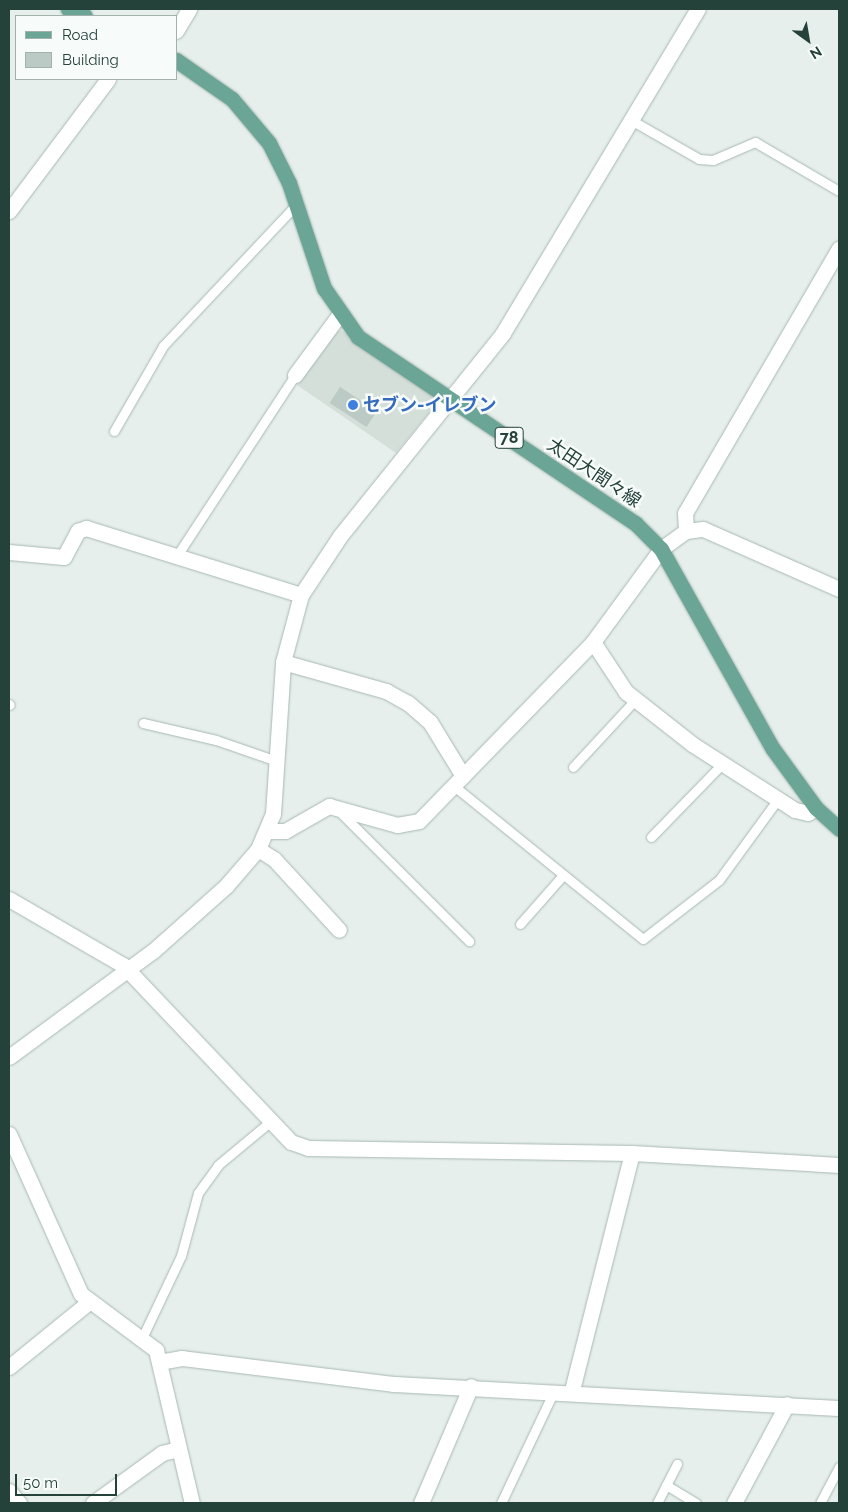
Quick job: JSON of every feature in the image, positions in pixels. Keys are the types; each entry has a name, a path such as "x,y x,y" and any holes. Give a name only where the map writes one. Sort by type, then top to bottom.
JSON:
{"main road":[{"path":"68,9 83,15"},
{"name":"太田大間々線","path":"178,61 232,99 259,128 279,161 318,276 339,315 358,336 635,523 661,549 773,749 816,808 839,829"}],"street":[{"path":"178,28 189,9"},
{"path":"9,1057 128,970 187,923 258,849 268,831 277,761 283,662 301,595 340,536 453,400 503,333 698,9"},
{"path":"9,211 107,80"},
{"path":"686,531 685,513 837,255"},
{"path":"295,375 339,315"},
{"path":"9,552 64,557 78,531 86,528 178,554 301,595"},
{"path":"268,831 285,831 322,807 337,808 397,825 413,824 458,781 593,642 661,549 686,531 703,529 839,589"},
{"path":"593,642 601,658 635,700 721,765 803,813 816,808"},
{"path":"283,662 386,691 408,703 430,722 458,781"},
{"path":"258,849 274,859 340,930"},
{"path":"9,899 128,970 291,1142 308,1148 632,1153 839,1165"},
{"path":"9,1134 78,1289 88,1302 142,1338 156,1350 192,1503"},
{"path":"572,1390 632,1153"},
{"path":"9,1367 88,1302"},
{"path":"159,1362 182,1358 354,1381 572,1390 839,1408"},
{"path":"421,1503 471,1386"},
{"path":"734,1503 787,1404"},
{"path":"93,1503 162,1453 178,1449"},
{"path":"9,1491 19,1503"}],"lane":[{"path":"631,120 699,159 713,160 755,142 839,191"},
{"path":"114,430 163,346 295,206"},
{"path":"178,554 295,375"},
{"path":"573,767 635,700"},
{"path":"143,723 277,761"},
{"path":"651,837 721,765"},
{"path":"458,781 563,875 643,939 719,880 778,799"},
{"path":"337,808 352,828 469,941"},
{"path":"520,924 563,875"},
{"path":"142,1338 181,1256 198,1193 218,1165 271,1121"},
{"path":"501,1503 554,1390"},
{"path":"657,1503 677,1464"},
{"path":"820,1503 839,1468"},
{"path":"666,1485 696,1503"}],"shaded area":[{"path":"341,330 433,397 435,405 396,453 297,385 332,332"}],"building":[{"path":"340,387 377,411 367,427 330,403"}],"place":[{"name":"セブン-イレブン","path":"353,405"}]}
